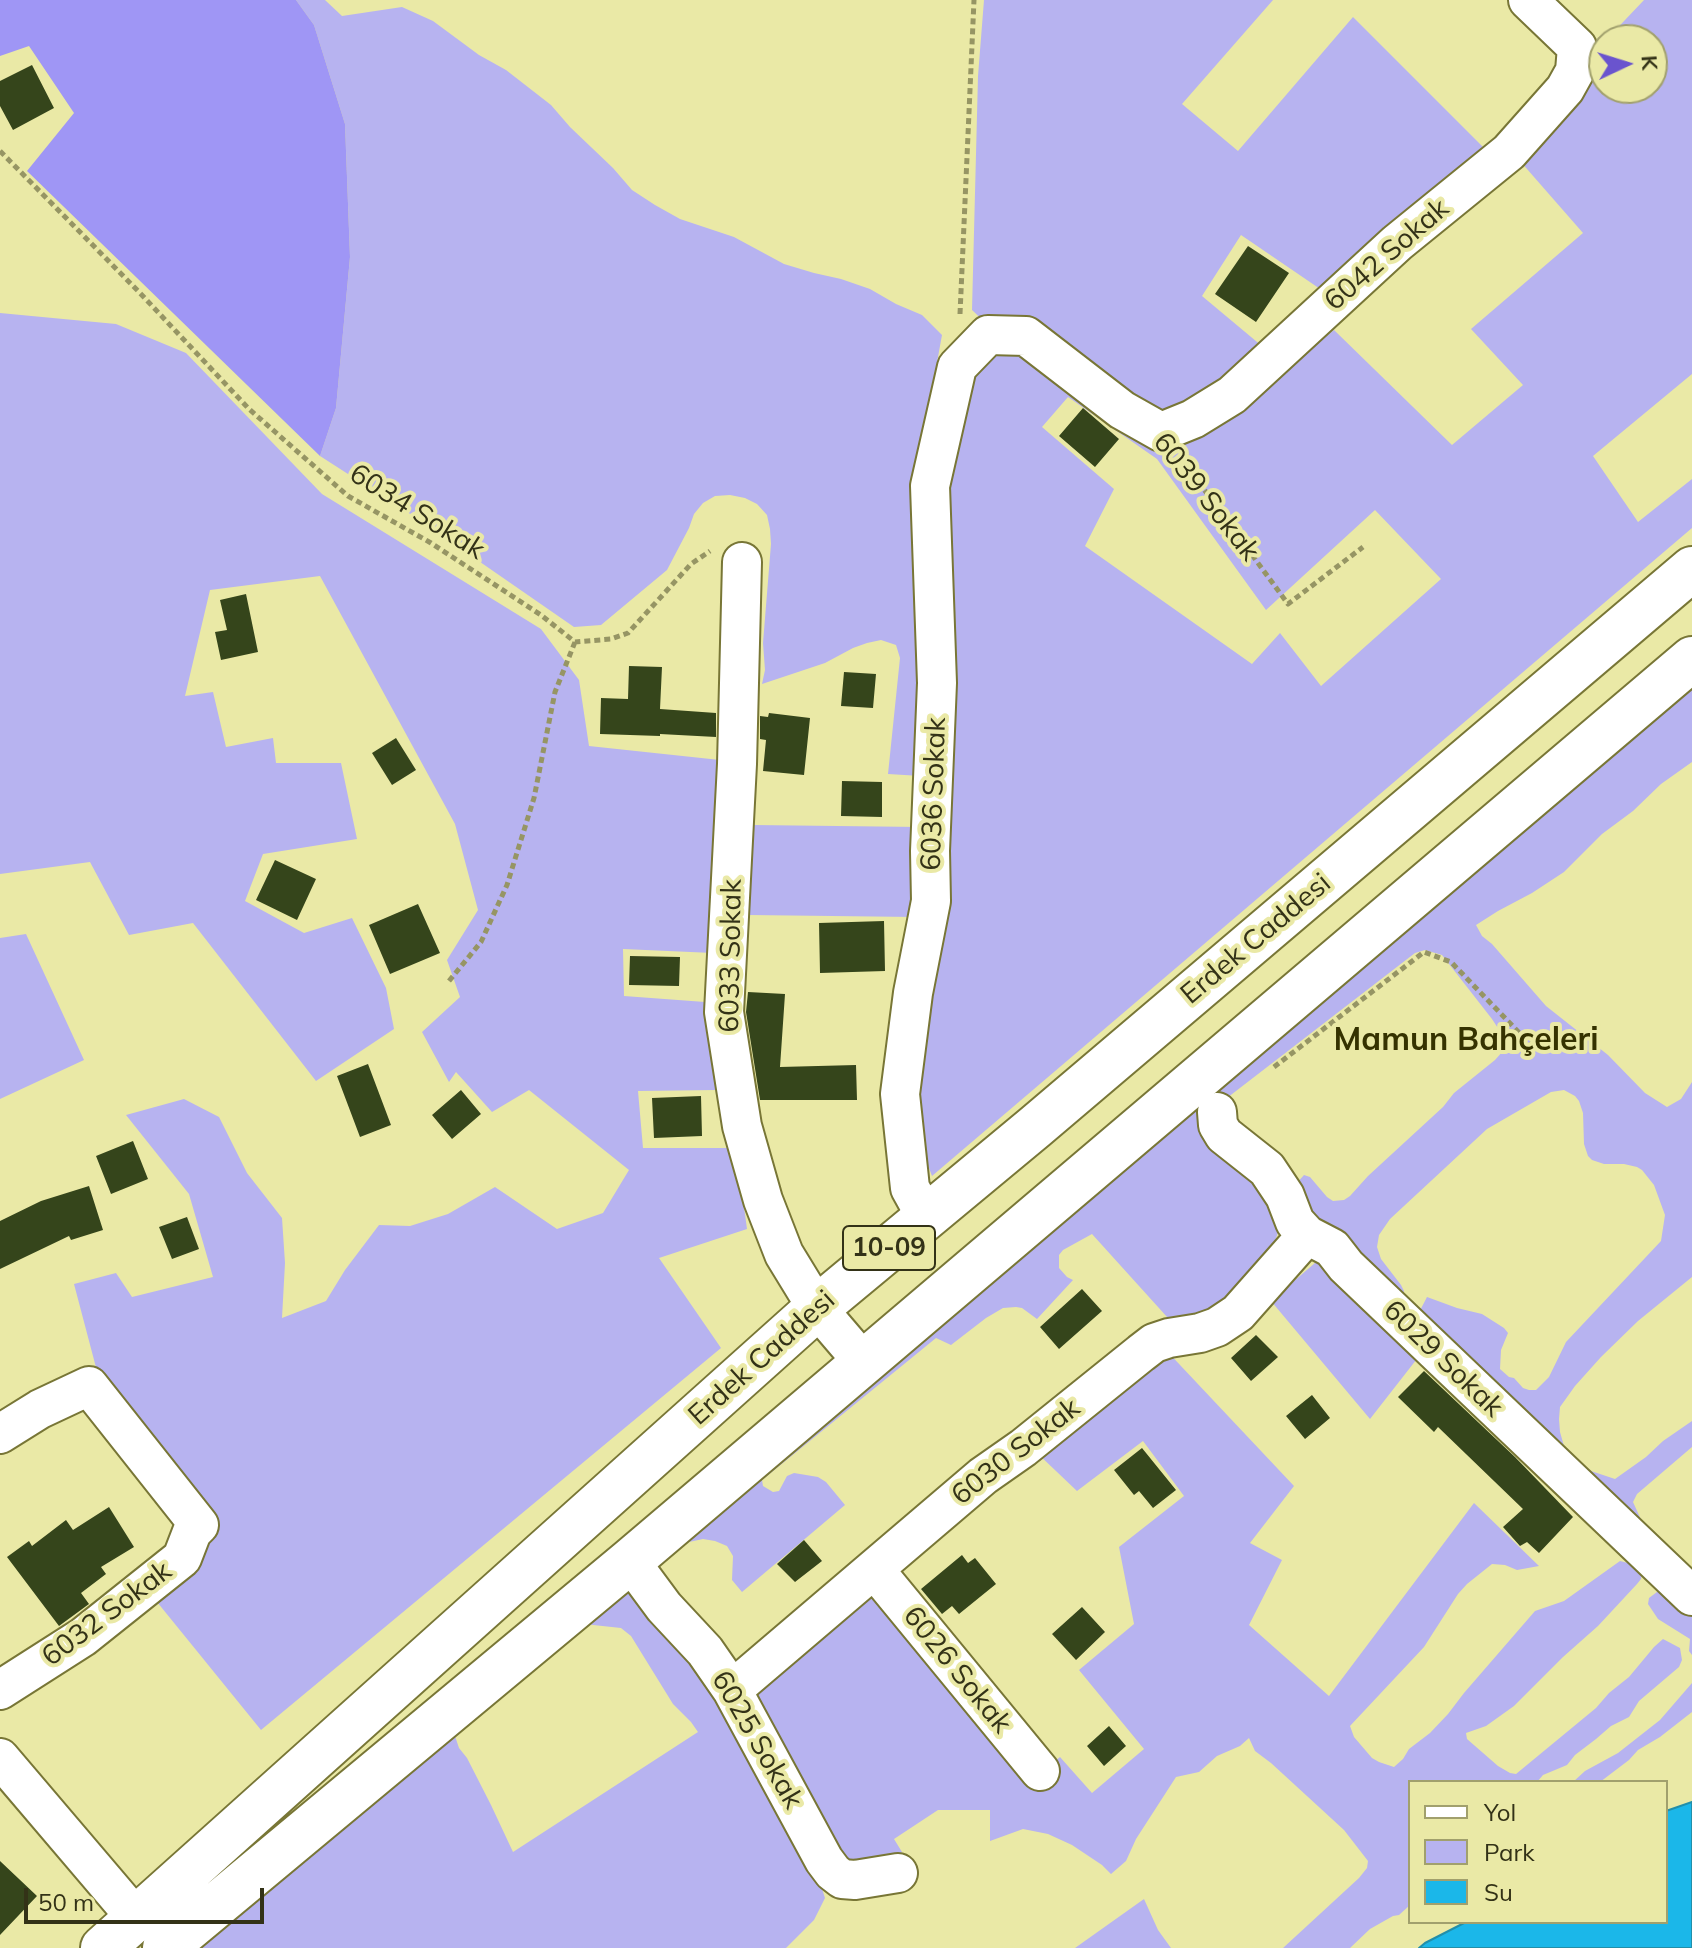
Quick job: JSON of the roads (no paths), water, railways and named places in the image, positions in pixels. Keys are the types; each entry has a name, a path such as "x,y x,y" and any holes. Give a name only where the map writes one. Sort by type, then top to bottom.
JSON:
{"main road":[{"name":"Erdek Caddesi","path":"151,1934 817,1308 1692,569"},
{"name":"Erdek Caddesi","path":"103,1948 151,1934 630,1561 1692,659"}],"lane":[{"name":"6042 Sokak","path":"1161,432 1193,419 1232,395 1397,243 1509,152 1565,89 1575,71 1577,47 1528,0"},
{"name":"6039 Sokak","path":"957,367 988,335 1026,336 1122,410 1161,432"},
{"name":"6036 Sokak","path":"926,1217 910,1188 900,1094 913,993 931,901 937,683 930,486 957,367"},
{"name":"6033 Sokak","path":"742,562 737,764 724,1012 742,1126 763,1200 784,1254 817,1308 864,1363"},
{"name":"6029 Sokak","path":"1217,1112 1218,1125 1224,1135 1267,1169 1285,1196 1295,1222 1307,1235 1332,1248 1346,1266 1692,1596"},
{"name":"6030 Sokak","path":"732,1690 983,1476 1023,1448 1154,1343 1217,1327 1238,1313 1307,1235"},
{"name":"6032 Sokak","path":"0,1434 40,1409 89,1386 199,1525 192,1532 182,1558 83,1637 0,1690"},
{"name":"6025 Sokak","path":"630,1561 664,1607 705,1651 732,1690 833,1872 842,1879 855,1880 898,1873"},
{"name":"6026 Sokak","path":"874,1569 1040,1771"},
{"path":"0,1758 151,1934"}],"water":[{"path":"1692,1802 1692,1948 1419,1948 1462,1924 1668,1924 1668,1810"}],"district":[{"name":"Mamun Bahçeleri","path":"1466,1040"}]}
